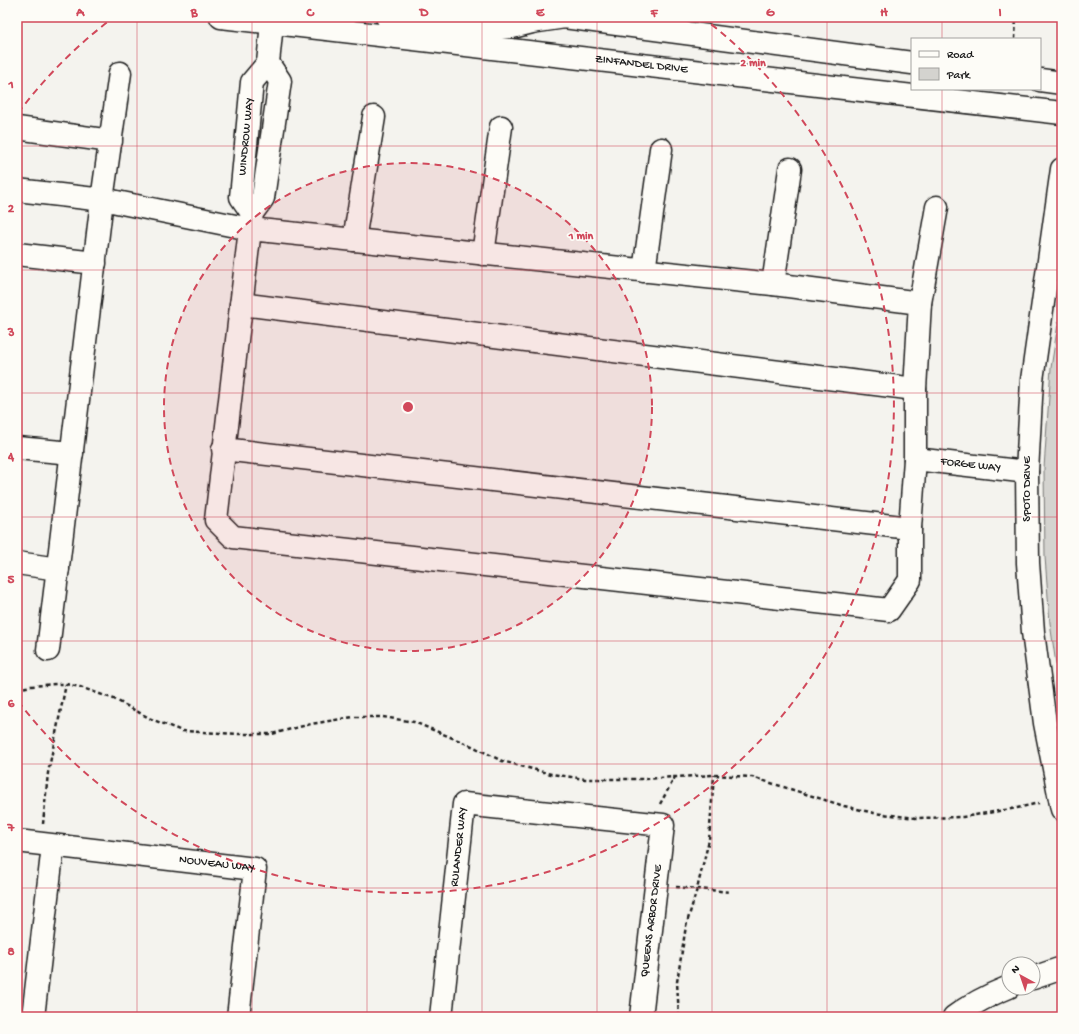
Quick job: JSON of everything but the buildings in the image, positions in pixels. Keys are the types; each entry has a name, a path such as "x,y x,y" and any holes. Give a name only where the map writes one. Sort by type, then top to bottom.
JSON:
{"street":[{"name":"ZINFANDEL DRIVE","path":"221,17 269,20 1062,113"},
{"path":"388,17 485,27 512,27 564,17 911,63"},
{"name":"WINDROW WAY","path":"251,221 241,197 252,82 268,63 269,20"},
{"path":"48,650 102,200 120,73"},
{"path":"1041,80 1062,83"},
{"path":"354,240 374,117"},
{"path":"483,254 501,127"},
{"path":"17,128 110,141"},
{"path":"644,271 661,149"},
{"path":"773,284 790,169"},
{"name":"SPOTO DRIVE","path":"1061,804 1045,723 1033,632 1028,563 1027,472 1032,380 1062,169"},
{"path":"17,190 112,201 251,221 354,240 773,284 920,302"},
{"path":"251,221 223,449 216,520 233,537 889,610 910,580 910,528 920,302 937,207"},
{"path":"17,254 95,263"},
{"path":"241,304 915,389"},
{"path":"17,448 72,453"},
{"path":"223,449 910,528"},
{"name":"FORGE WAY","path":"914,459 1027,472"},
{"path":"17,563 58,569"},
{"name":"RULANDER WAY","path":"441,1017 464,804 663,825"},
{"name":"QUEENS ARBOR DRIVE","path":"641,1017 663,825"},
{"name":"NOUVEAU WAY","path":"17,841 255,869 238,1017"},
{"path":"33,1017 53,846"},
{"path":"1041,975 1062,968"},
{"path":"954,1017 964,1009 1001,991"}],"path":[{"path":"1015,38 1016,17"},
{"path":"17,689 56,684 66,684 80,687 114,699 151,719 182,731 272,734 310,724 353,717 383,717 414,722 472,746 502,761 551,774 586,779 644,779 675,776 714,775 752,777 844,806 874,813 916,818 963,817 1017,808 1061,804"},
{"path":"53,846 42,828 48,773 66,684"},
{"path":"679,1017 677,982 686,926 709,840 714,775"},
{"path":"656,884 731,892"}],"green space":[{"path":"1062,298 1062,705 1050,623 1045,557 1044,468 1051,368"}]}
